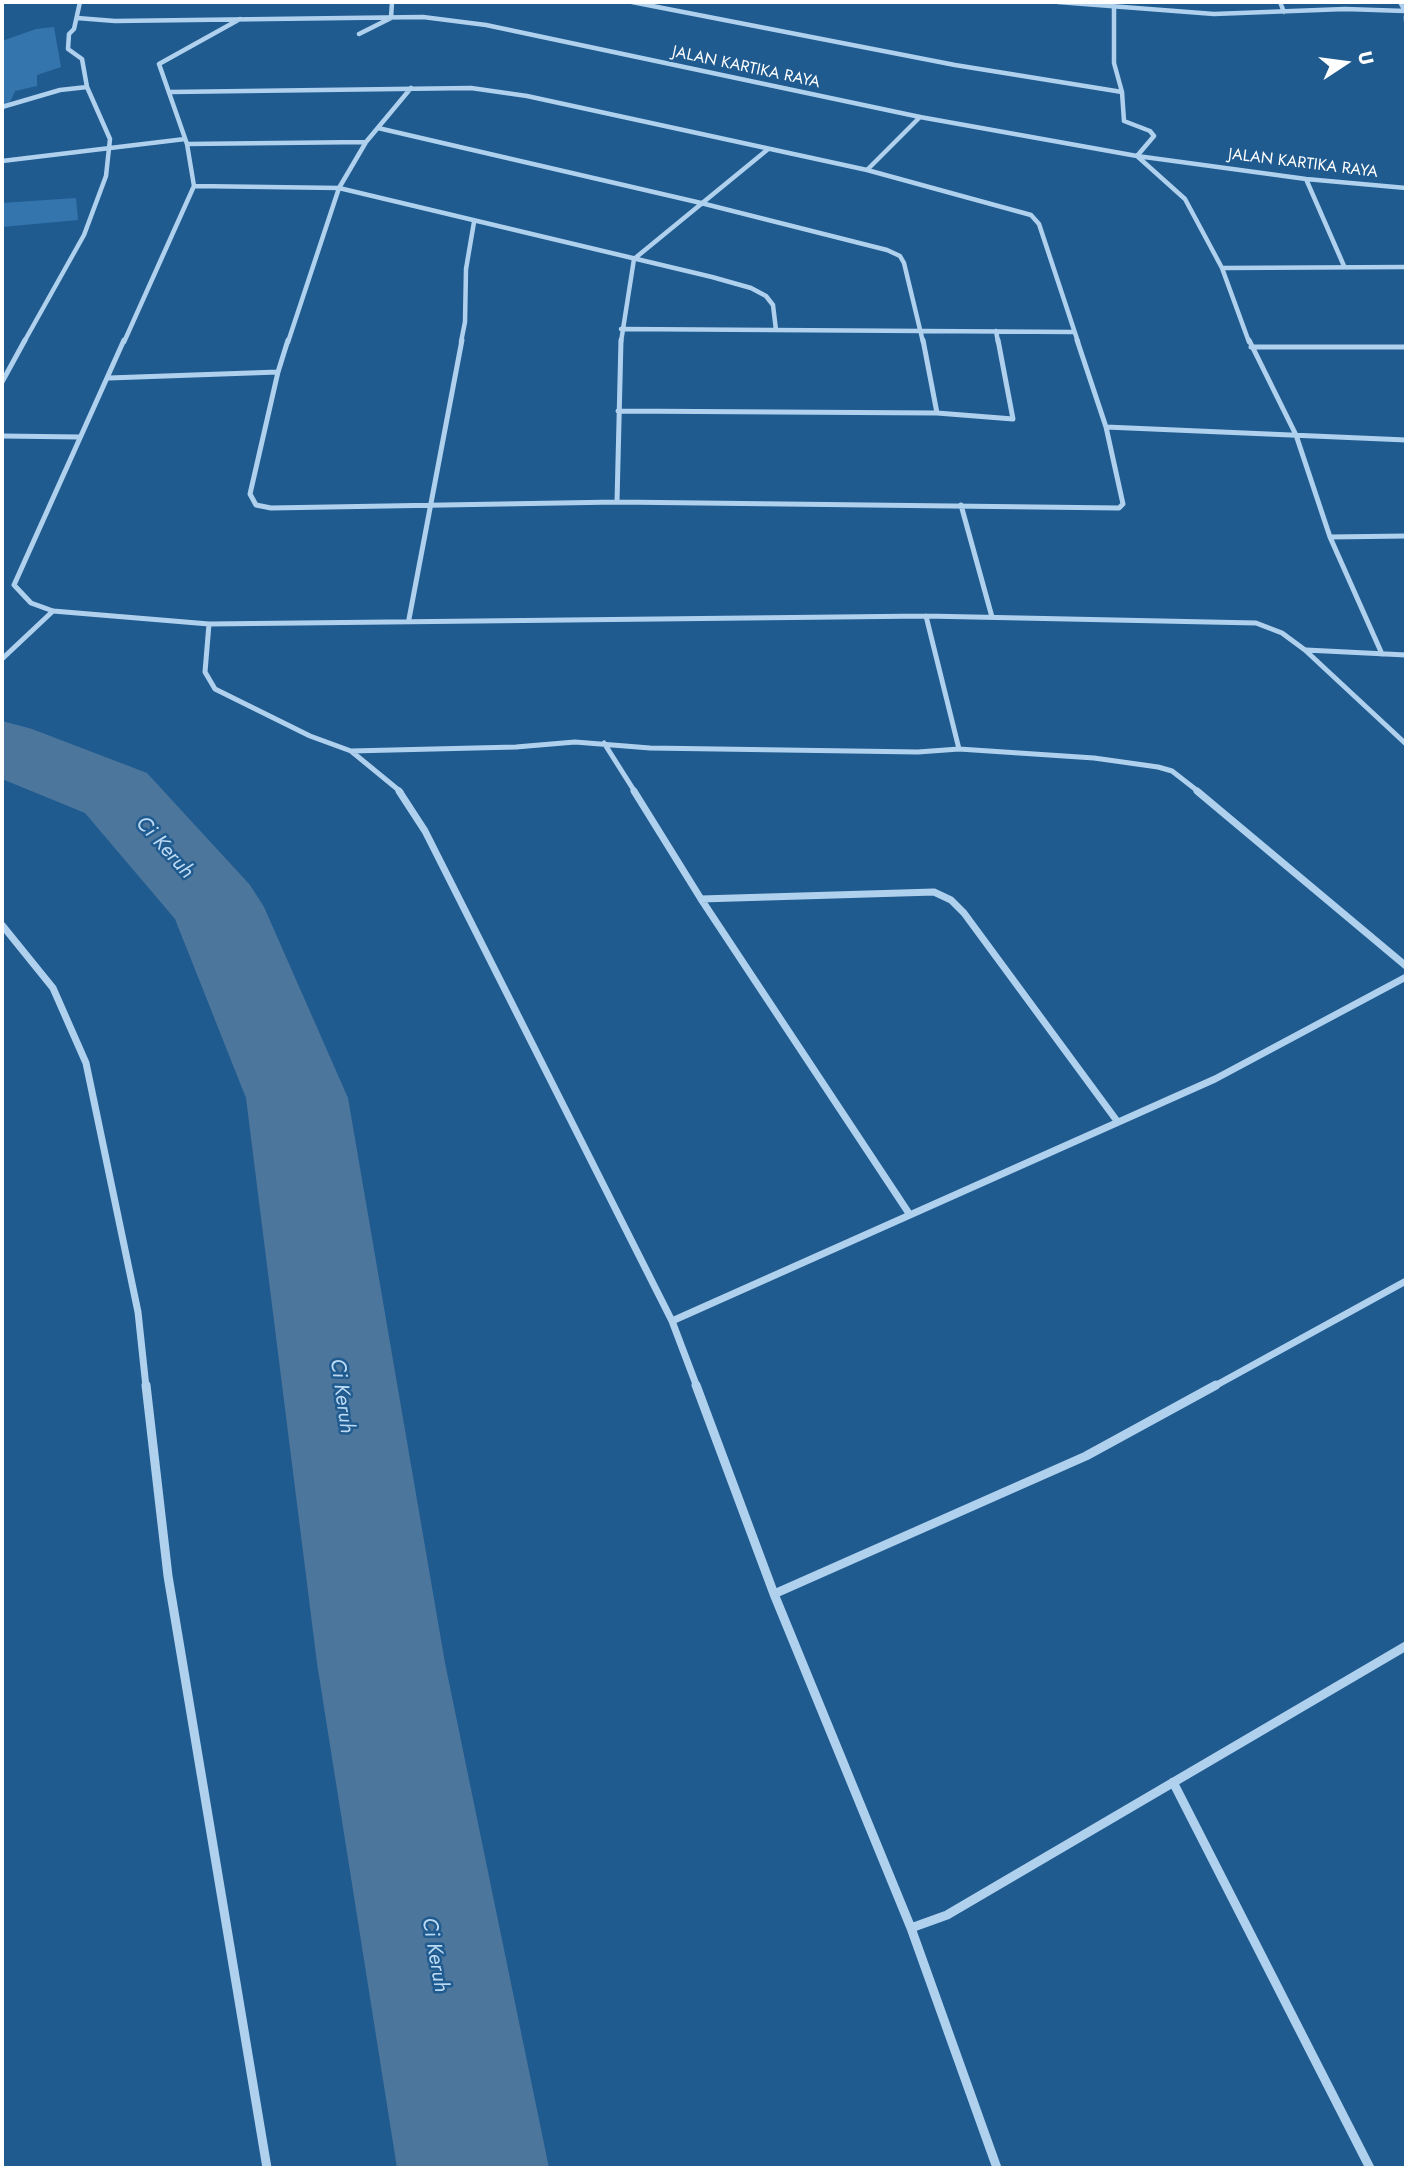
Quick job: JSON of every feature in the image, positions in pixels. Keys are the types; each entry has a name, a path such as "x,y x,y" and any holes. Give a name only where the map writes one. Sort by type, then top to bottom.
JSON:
{"street":[{"path":"2,382 85,235 106,176 110,139 87,87 82,59 68,49 69,34 77,18 80,2"},
{"path":"359,34 391,18 392,2"},
{"path":"632,2 955,65 1122,92"},
{"path":"1058,2 1214,14 1405,11 1400,2"},
{"path":"1280,2 1284,12"},
{"path":"1114,8 1114,63 1122,92 1124,121 1154,136 1138,156 1185,199 1222,268 1251,347 1296,435 1330,537 1382,654"},
{"name":"JALAN KARTIKA RAYA","path":"77,18 116,21 423,17 486,25 920,117 1138,156 1306,179 1406,188"},
{"path":"240,19 161,61 160,66 186,141 194,186 14,585 31,603 53,611 209,624 409,619 926,616 1256,623 1282,633 1305,650 1406,744"},
{"path":"2,107 60,90 87,87"},
{"path":"171,92 411,88 471,88 527,96 867,170 1031,215 1039,224 1068,304 1074,332 1106,427 1123,504 1119,508 617,502 271,508 256,505 250,494 278,372 339,188 366,142 411,88"},
{"path":"867,170 920,117"},
{"path":"378,128 701,203 887,250 900,256 921,331 937,413"},
{"path":"2,161 99,148 186,141 366,142"},
{"path":"617,502 621,329 634,259 766,150"},
{"path":"1306,179 1344,266"},
{"path":"194,186 339,188 634,259 751,288 766,296 773,305 776,330"},
{"path":"409,619 465,322 466,269 474,222"},
{"path":"1222,268 1406,267"},
{"path":"621,329 1074,332"},
{"path":"618,411 937,413 1013,419 996,331"},
{"path":"1251,347 1406,347"},
{"path":"109,378 278,372"},
{"path":"1106,427 1406,440"},
{"path":"2,436 80,437"},
{"path":"961,505 992,617"},
{"path":"1330,537 1406,536"},
{"path":"2,659 53,611"},
{"path":"926,616 959,749"},
{"path":"209,624 205,672 215,689 310,736 351,751 399,790 425,831 672,1321 774,1594 911,1928 997,2168"},
{"path":"1305,650 1406,655"},
{"path":"351,751 604,743 650,748 918,752 959,749 1094,758 1172,771 1406,966"},
{"path":"604,743 701,899 910,1214"},
{"path":"701,899 934,892 951,900 964,913 1117,1121"},
{"path":"2,925 53,988 86,1063 89,1076 138,1312 168,1576 267,2168"},
{"path":"672,1321 1215,1079 1406,978"},
{"path":"774,1594 1086,1456 1406,1281"},
{"path":"911,1928 947,1915 1406,1646"},
{"path":"1173,1783 1370,2168"}],"shaded area":[{"path":"54,27 61,67 37,75 37,86 15,91 9,104 2,105 2,41 36,29"},
{"path":"76,198 78,220 2,227 2,203"}],"waterway":[{"name":"Ci Keruh","path":"2,748 116,793 217,907 297,1098 381,1663 473,2168"}]}
